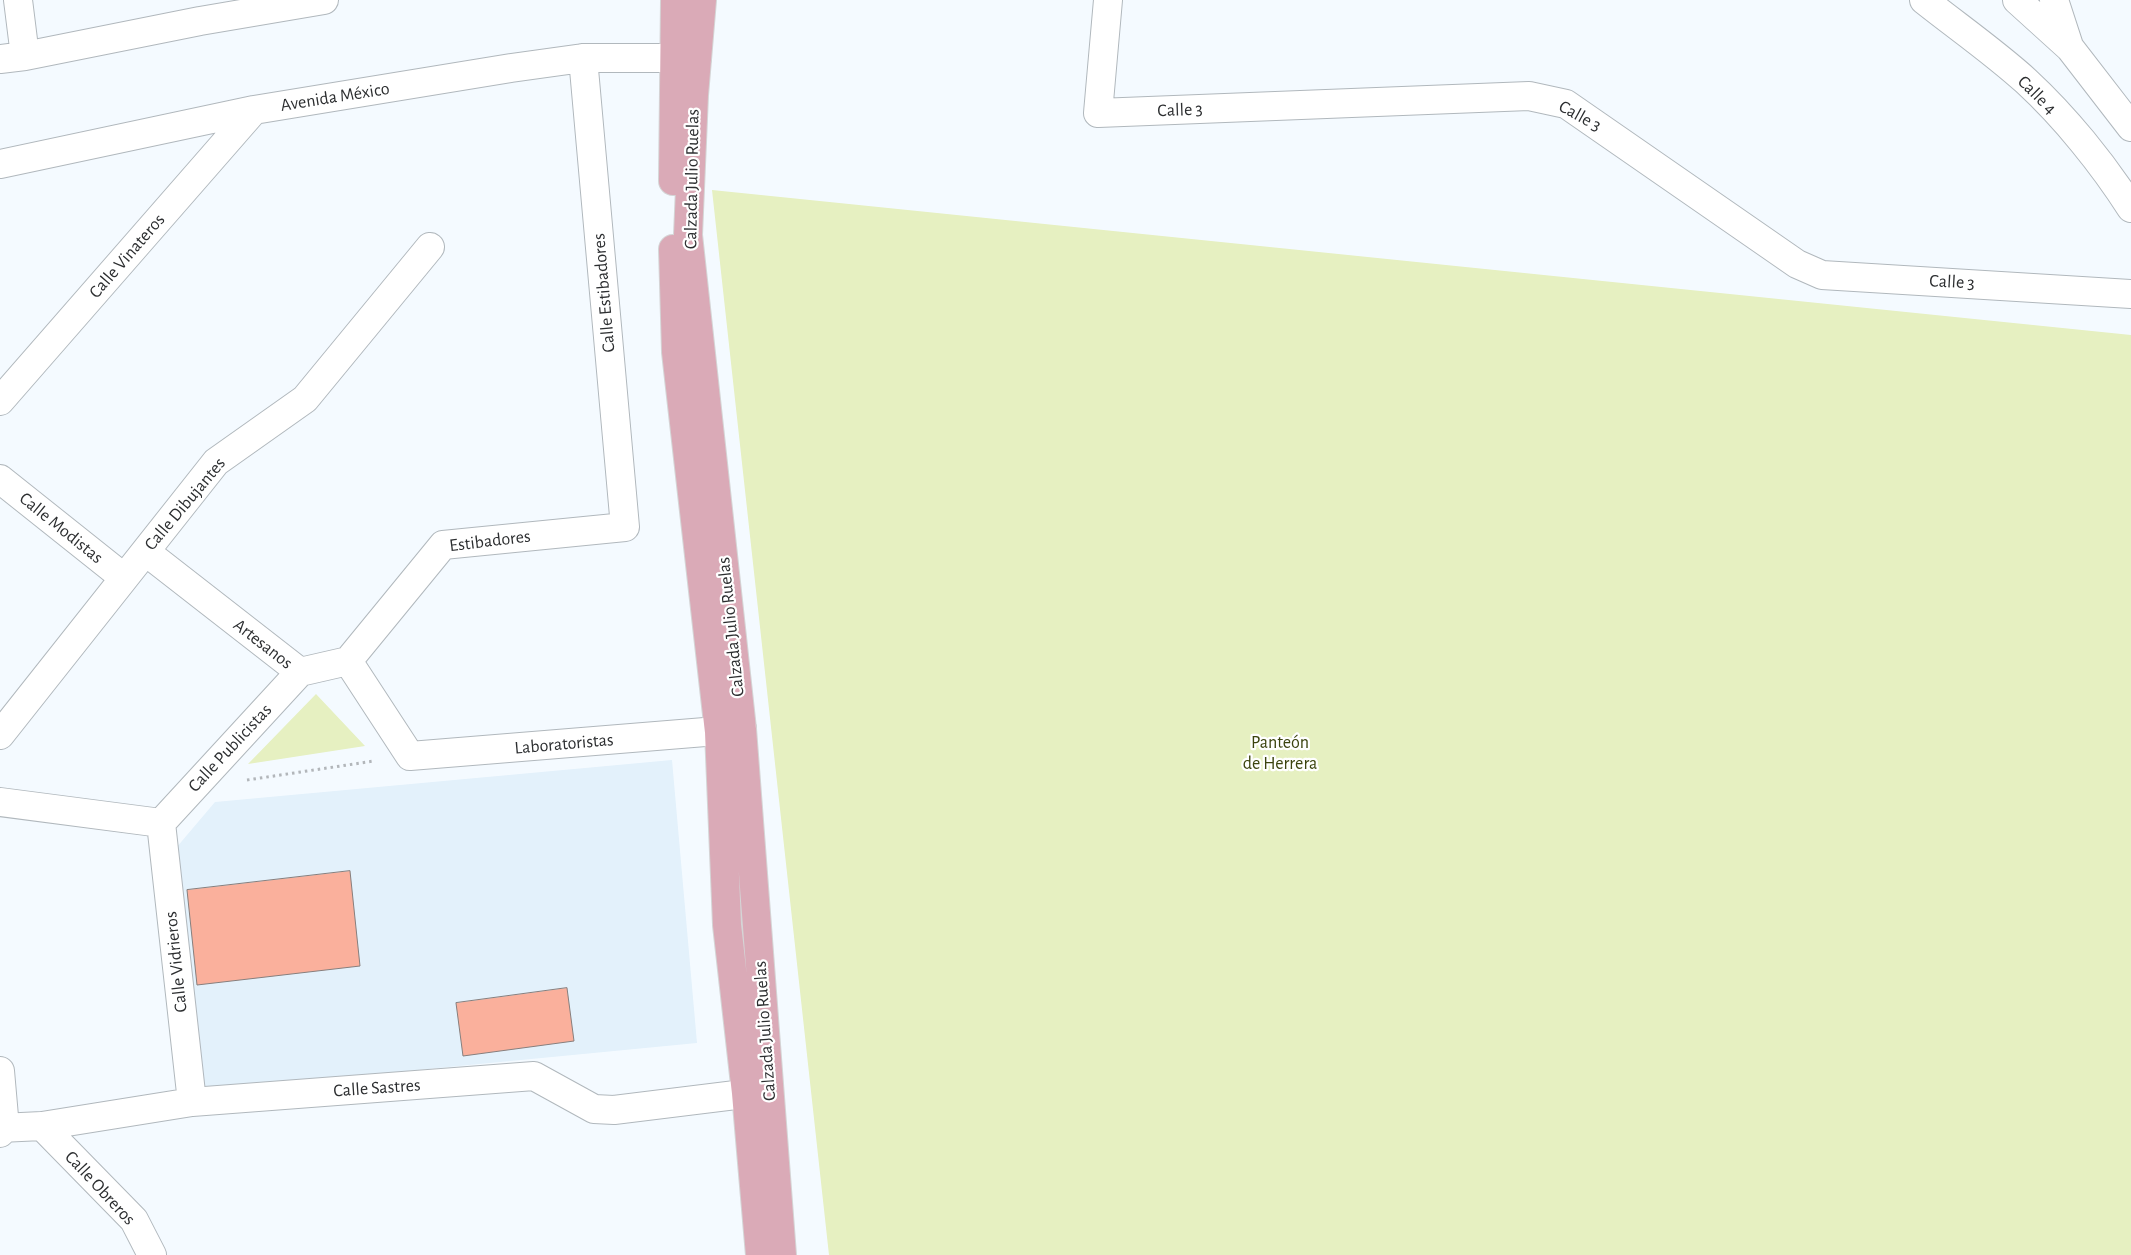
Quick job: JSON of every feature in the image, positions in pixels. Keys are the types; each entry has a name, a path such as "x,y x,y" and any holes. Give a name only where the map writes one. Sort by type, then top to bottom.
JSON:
{"main road":[{"name":"Calzada Julio Ruelas","path":"674,0 686,58 688,235 730,730 758,1092 760,1255"},
{"name":"Calzada Julio Ruelas","path":"686,58 702,0"},
{"name":"Calzada Julio Ruelas","path":"758,1092 782,1255"}],"street":[{"path":"18,0 12,58 199,11 324,0"},
{"name":"Calle 3","path":"1108,0 1098,113 1529,96 1566,104 1599,125 1797,264 1822,275 2131,294"},
{"name":"Calle 4","path":"1924,0 2026,81 2098,160 2131,208"},
{"path":"2017,0 2070,48 2131,127"},
{"path":"2054,0 2070,48"},
{"name":"Avenida México","path":"0,164 254,110 511,68 583,58 686,58"},
{"name":"Calle Estibadores","path":"583,58 625,527"},
{"name":"Calle Vinateros","path":"0,401 254,110"},
{"name":"Calle Dibujantes","path":"0,735 123,577 146,552 216,462 305,398 430,248"},
{"name":"Calle Modistas","path":"0,479 123,577"},
{"name":"Estibadores","path":"348,661 443,545 625,527"},
{"name":"Artesanos","path":"146,552 300,672 348,661"},
{"path":"348,661 410,756"},
{"name":"Calle Publicistas","path":"161,823 300,672"},
{"name":"Laboratoristas","path":"410,756 730,730"},
{"path":"0,802 161,823"},
{"name":"Calle Vidrieros","path":"161,823 192,1102"},
{"path":"0,1071 2,1130"},
{"name":"Calle Sastres","path":"2,1130 42,1126 192,1102 534,1076 594,1109 614,1110 758,1092"},
{"name":"Calle Obreros","path":"42,1126 134,1220 152,1255"}],"path":[{"path":"193,788 410,756"}],"shaded area":[{"path":"672,760 697,1043 200,1091 176,848 215,802"}],"green space":[{"name":"Panteón de Herrera","path":"712,190 2131,335 2131,1255 829,1255"},
{"path":"316,694 365,746 248,764"}],"building":[{"path":"350,871 360,966 197,985 187,890"},
{"path":"567,988 574,1041 463,1056 456,1003"}]}
